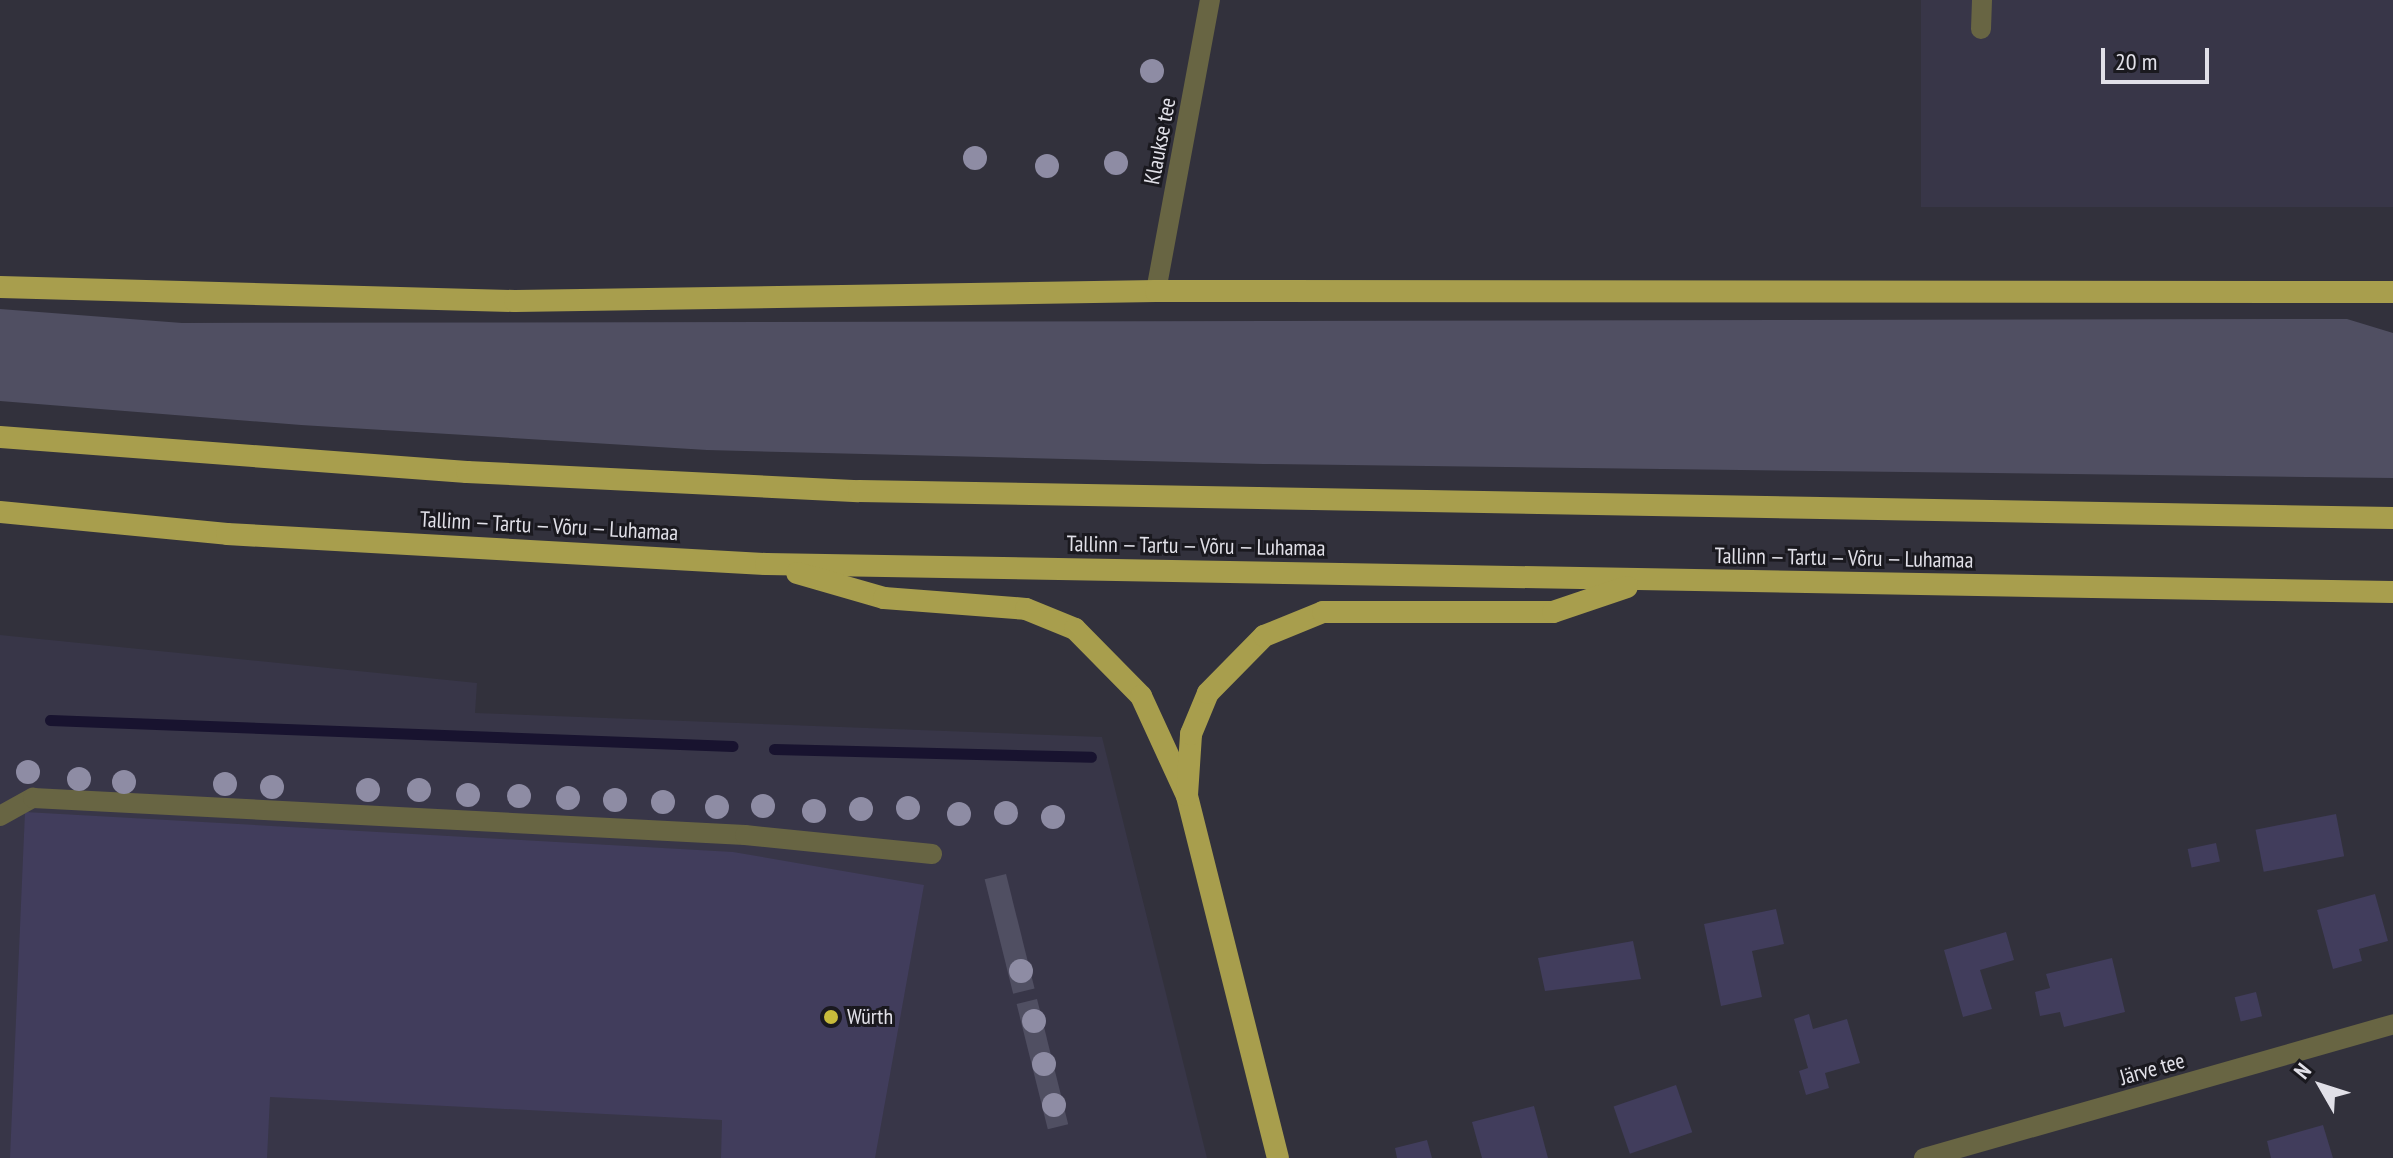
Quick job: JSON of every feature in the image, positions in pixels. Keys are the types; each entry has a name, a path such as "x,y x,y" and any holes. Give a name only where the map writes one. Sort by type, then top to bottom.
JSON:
{"highway":[{"path":"0,287 515,301 1156,291 2393,292"},
{"name":"Tallinn — Tartu — Võru — Luhamaa","path":"0,437 467,472 859,491 2393,518"},
{"name":"Tallinn — Tartu — Võru — Luhamaa","path":"0,512 227,534 766,564 2393,592"},
{"path":"766,564 884,598 1026,609 1075,629 1141,696 1187,796 1278,1158"},
{"path":"1187,796 1191,734 1208,693 1264,636 1323,612 1553,612 1643,581"}],"street":[{"name":"Klaukse tee","path":"1156,291 1210,0"},
{"path":"1981,29 1982,0"},
{"path":"0,816 33,798 745,835 932,854"},
{"name":"Järve tee","path":"1924,1158 2393,1024"}],"shaded area":[{"path":"1921,0 2393,0 2393,207 1921,207"},
{"path":"0,309 182,323 2347,319 2393,333 2393,478 1263,464 707,450 301,425 0,401"},
{"path":"0,635 477,683 475,713 1102,737 1207,1158 0,1158"},
{"path":"1006,874 1035,988 1013,994 985,879"},
{"path":"1037,999 1068,1124 1048,1129 1017,1004"}],"building":[{"path":"25,812 733,852 924,885 875,1158 721,1158 722,1120 270,1097 267,1158 10,1158"},
{"path":"2336,814 2344,856 2264,872 2256,830"},
{"path":"2216,843 2220,862 2192,868 2188,849"},
{"path":"2375,894 2388,941 2359,949 2362,961 2333,969 2317,910"},
{"path":"1776,909 1784,944 1752,951 1762,997 1721,1006 1704,924"},
{"path":"2006,932 2014,960 1980,970 1992,1009 1963,1017 1944,950"},
{"path":"1633,941 1641,979 1545,991 1538,958"},
{"path":"2112,958 2125,1012 2064,1027 2060,1012 2040,1016 2035,992 2050,988 2046,974"},
{"path":"2256,992 2262,1016 2241,1022 2235,997"},
{"path":"1809,1014 1813,1029 1847,1019 1860,1063 1825,1073 1829,1088 1806,1095 1799,1071 1808,1068 1794,1019"},
{"path":"1676,1085 1692,1132 1630,1154 1614,1106"},
{"path":"1534,1106 1548,1158 1482,1158 1472,1122"},
{"path":"2323,1125 2333,1158 2271,1158 2267,1141"},
{"path":"1427,1140 1432,1158 1397,1158 1395,1148"}],"waterway":[{"path":"50,720 733,746"},
{"path":"774,749 1091,757"}],"place":[{"name":"Würth","path":"831,1017"}]}
